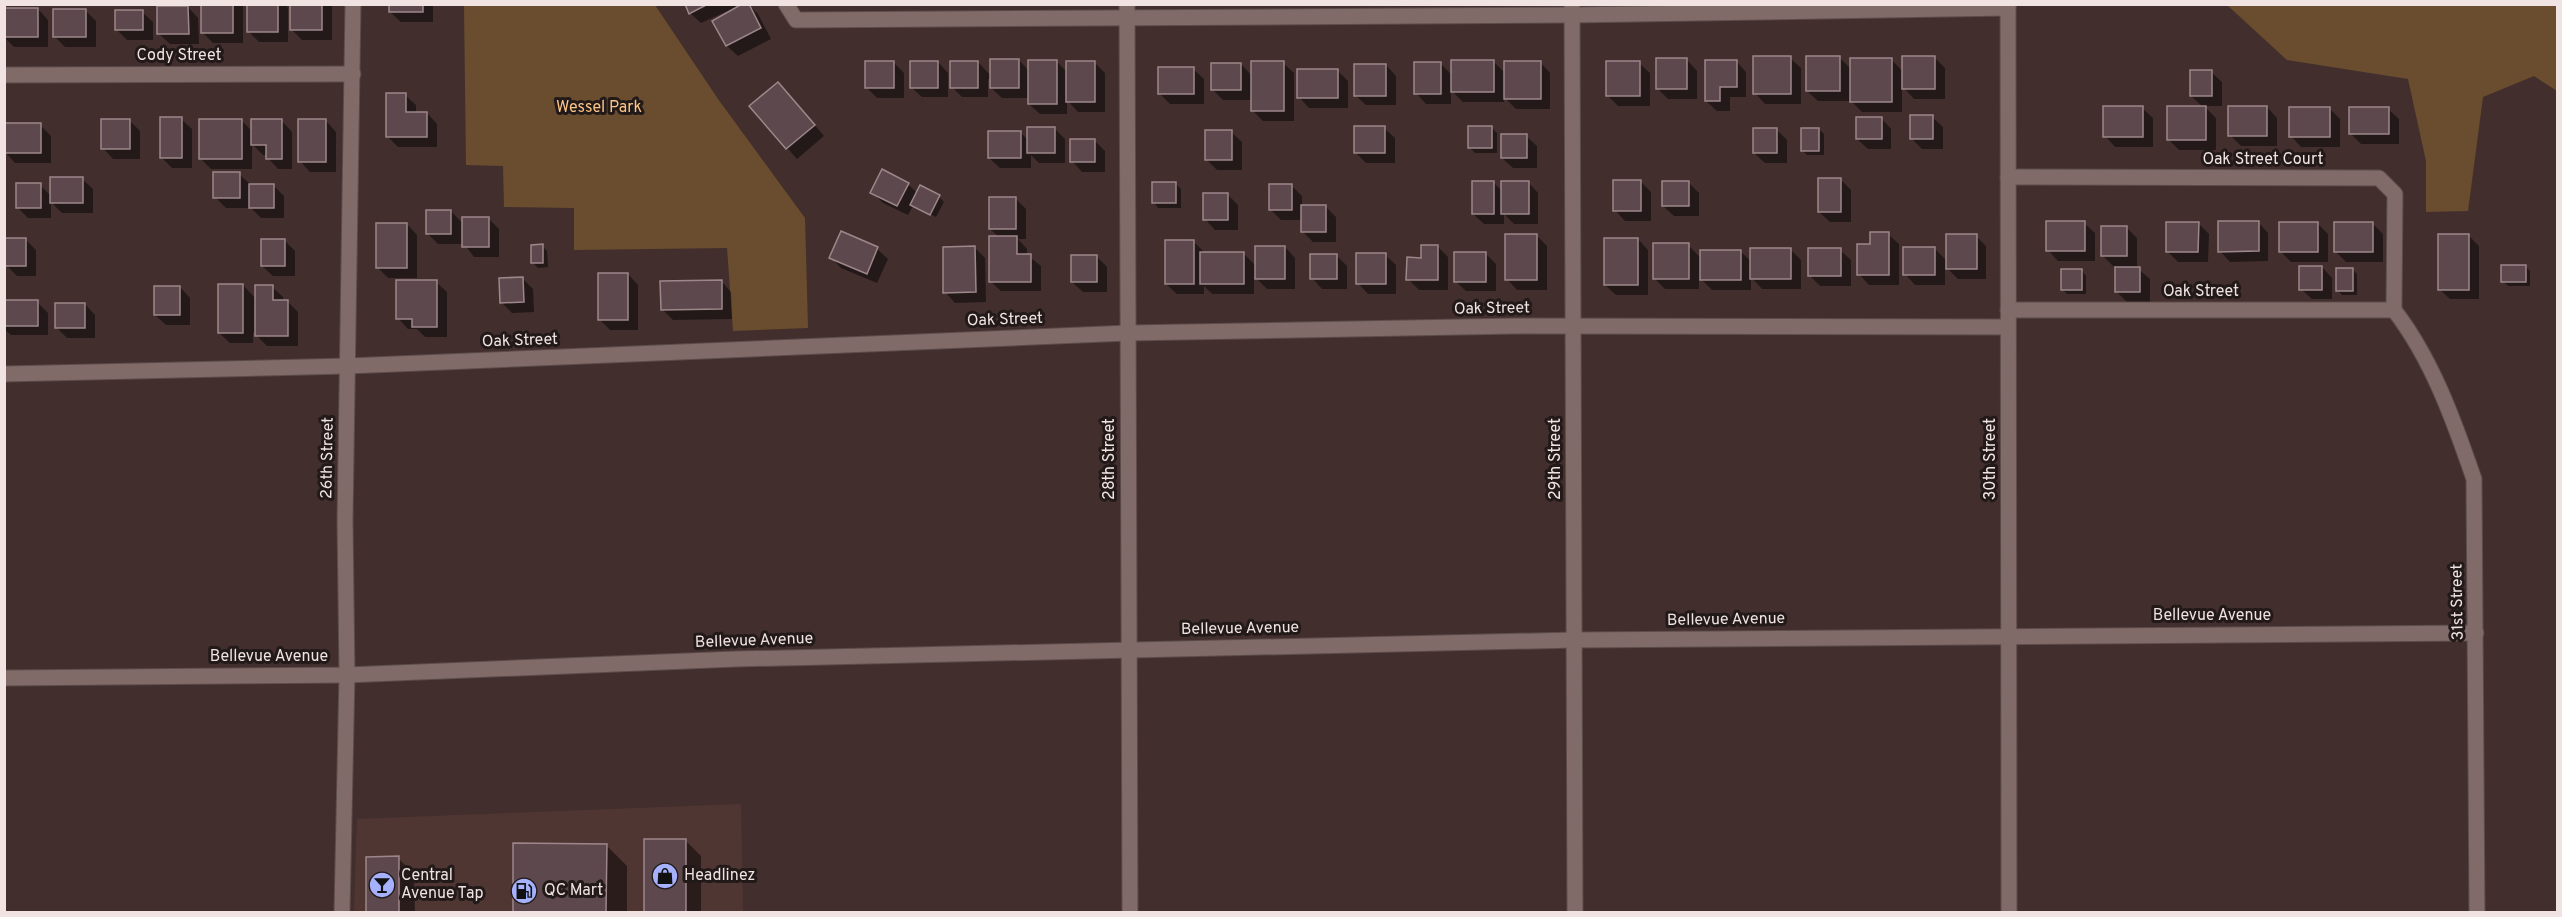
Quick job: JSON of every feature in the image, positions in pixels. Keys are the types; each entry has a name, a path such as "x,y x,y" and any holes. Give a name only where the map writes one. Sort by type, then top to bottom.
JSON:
{"street":[{"name":"26th Street","path":"342,912 347,675 345,519 353,4"},
{"path":"786,4 796,20 1127,11 2008,6"},
{"name":"30th Street","path":"2008,6 2009,912"},
{"name":"29th Street","path":"1572,10 1575,912"},
{"name":"28th Street","path":"1127,11 1130,912"},
{"name":"Cody Street","path":"4,75 353,74"},
{"name":"Oak Street Court","path":"2008,177 2379,178 2395,194 2394,310"},
{"name":"Oak Street","path":"2008,310 2394,310"},
{"name":"31st Street","path":"2394,310 2410,330 2454,421 2474,479 2477,912"},
{"name":"Oak Street","path":"4,374 348,366 1128,333 1572,327 2008,327"},
{"name":"Bellevue Avenue","path":"4,678 347,675 736,659 1574,640 2476,633"}],"shaded area":[{"path":"741,804 743,912 354,912 357,819"}],"green space":[{"name":"Wessel Park","path":"464,5 655,5 718,99 805,218 808,328 733,331 727,248 574,250 574,208 504,207 503,166 466,165"},
{"path":"2227,5 2557,5 2557,91 2534,76 2483,97 2468,211 2426,212 2426,161 2408,79 2287,60"}],"building":[{"path":"201,4 233,4 233,33 201,33"},
{"path":"247,4 278,4 278,32 247,32"},
{"path":"290,4 322,4 322,30 290,30"},
{"path":"389,4 423,4 423,12 389,12"},
{"path":"685,4 708,4 689,14"},
{"path":"742,4 749,4 761,28 726,46 712,21"},
{"path":"157,6 188,6 189,34 157,34"},
{"path":"4,8 38,8 38,37 4,37"},
{"path":"53,9 86,9 86,37 53,37"},
{"path":"115,10 143,10 143,30 115,30"},
{"path":"1753,56 1791,56 1791,94 1753,94"},
{"path":"1806,56 1840,56 1840,91 1806,91"},
{"path":"1902,56 1935,56 1935,89 1902,89"},
{"path":"1656,58 1687,58 1687,89 1656,89"},
{"path":"1850,58 1892,58 1892,102 1850,102"},
{"path":"990,59 1019,59 1019,88 990,88"},
{"path":"1028,60 1057,60 1057,104 1028,104"},
{"path":"1451,60 1494,60 1494,92 1451,92"},
{"path":"1705,60 1737,60 1737,87 1720,87 1720,101 1705,101"},
{"path":"865,61 894,61 894,88 865,88"},
{"path":"910,61 938,61 938,88 910,88"},
{"path":"950,61 978,61 978,88 950,88"},
{"path":"1066,61 1095,61 1095,102 1066,102"},
{"path":"1251,61 1284,61 1284,111 1251,111"},
{"path":"1504,61 1541,61 1541,99 1504,99"},
{"path":"1606,61 1640,61 1640,96 1606,96"},
{"path":"1414,62 1441,62 1441,94 1414,94"},
{"path":"1211,63 1241,63 1241,90 1211,90"},
{"path":"1354,64 1386,64 1386,96 1354,96"},
{"path":"1158,67 1194,67 1194,94 1158,94"},
{"path":"1297,69 1338,69 1338,98 1297,98"},
{"path":"2190,70 2212,70 2212,96 2190,96"},
{"path":"778,82 815,125 786,149 749,106"},
{"path":"386,93 406,93 406,112 427,112 427,137 386,137"},
{"path":"2103,106 2143,106 2143,137 2103,137"},
{"path":"2167,106 2206,106 2206,140 2167,140"},
{"path":"2228,106 2267,106 2267,136 2228,136"},
{"path":"2289,107 2330,107 2330,137 2289,137"},
{"path":"2349,107 2389,107 2389,134 2349,134"},
{"path":"1910,115 1933,115 1933,139 1910,139"},
{"path":"160,117 182,117 182,158 160,158"},
{"path":"1856,117 1882,117 1882,139 1856,139"},
{"path":"101,119 130,119 130,149 101,149"},
{"path":"199,119 242,119 242,159 199,159"},
{"path":"251,119 282,119 282,159 266,159 266,145 251,145"},
{"path":"298,119 326,119 326,162 298,162"},
{"path":"4,123 41,123 41,153 4,153"},
{"path":"1354,126 1385,126 1385,153 1354,153"},
{"path":"1468,126 1492,126 1492,148 1468,148"},
{"path":"1027,127 1055,127 1055,153 1027,153"},
{"path":"1753,128 1777,128 1777,153 1753,153"},
{"path":"1801,128 1819,128 1819,151 1801,151"},
{"path":"1205,130 1232,130 1232,160 1205,160"},
{"path":"988,131 1021,131 1021,158 988,158"},
{"path":"1501,134 1527,134 1527,158 1501,158"},
{"path":"1070,139 1095,139 1095,162 1070,162"},
{"path":"882,169 909,183 897,206 870,193"},
{"path":"213,172 240,172 240,198 213,198"},
{"path":"50,177 83,177 83,203 50,203"},
{"path":"1818,178 1841,178 1841,212 1818,212"},
{"path":"1613,180 1641,180 1641,211 1613,211"},
{"path":"1472,181 1494,181 1494,214 1472,214"},
{"path":"1501,181 1529,181 1529,214 1501,214"},
{"path":"1662,181 1689,181 1689,206 1662,206"},
{"path":"1152,182 1176,182 1176,203 1152,203"},
{"path":"16,183 41,183 41,208 16,208"},
{"path":"249,184 274,184 274,208 249,208"},
{"path":"1269,184 1292,184 1292,210 1269,210"},
{"path":"920,185 940,195 930,215 910,205"},
{"path":"1203,193 1228,193 1228,220 1203,220"},
{"path":"989,197 1016,197 1016,229 989,229"},
{"path":"1301,205 1326,205 1326,232 1301,232"},
{"path":"426,210 451,210 451,234 426,234"},
{"path":"462,217 489,217 489,247 462,247"},
{"path":"2046,221 2085,221 2085,251 2046,251"},
{"path":"2218,221 2259,221 2259,251 2218,252"},
{"path":"2166,222 2199,222 2198,252 2166,252"},
{"path":"2279,222 2318,222 2318,252 2279,252"},
{"path":"2334,222 2373,222 2373,252 2334,252"},
{"path":"376,223 407,223 407,268 376,268"},
{"path":"2101,226 2127,226 2127,256 2101,256"},
{"path":"841,231 878,247 867,274 829,258"},
{"path":"1870,232 1889,232 1889,275 1857,275 1857,244 1870,244"},
{"path":"1505,234 1537,234 1537,280 1505,280"},
{"path":"1946,234 1977,234 1977,269 1946,269"},
{"path":"2438,234 2469,234 2469,290 2438,290"},
{"path":"989,236 1017,236 1017,254 1031,254 1031,282 989,282"},
{"path":"5,238 26,238 26,266 5,266"},
{"path":"1604,238 1638,238 1638,285 1604,285"},
{"path":"261,239 285,239 285,266 261,266"},
{"path":"1165,240 1194,240 1194,284 1165,284"},
{"path":"1653,243 1689,243 1689,279 1653,279"},
{"path":"543,244 543,263 531,263 531,245"},
{"path":"1421,245 1438,245 1438,280 1406,280 1407,257 1421,258"},
{"path":"975,246 976,292 943,293 943,247"},
{"path":"1255,246 1285,246 1285,279 1255,279"},
{"path":"1903,247 1935,247 1935,275 1903,275"},
{"path":"1750,248 1791,248 1791,279 1750,279"},
{"path":"1808,248 1841,248 1841,276 1808,276"},
{"path":"1700,250 1741,250 1741,280 1700,280"},
{"path":"1200,252 1244,252 1244,284 1200,284"},
{"path":"1454,252 1486,252 1486,282 1454,282"},
{"path":"1356,253 1386,253 1386,284 1356,284"},
{"path":"1310,254 1337,254 1337,279 1310,279"},
{"path":"1071,255 1097,255 1097,282 1071,282"},
{"path":"2501,265 2526,265 2526,282 2501,282"},
{"path":"2299,266 2322,266 2322,290 2299,290"},
{"path":"2115,267 2140,267 2140,292 2115,292"},
{"path":"2336,268 2353,268 2353,291 2336,291"},
{"path":"2061,269 2082,269 2082,290 2061,290"},
{"path":"598,273 628,273 628,320 598,320"},
{"path":"523,277 524,302 500,303 499,278"},
{"path":"396,280 437,280 437,327 412,327 412,319 396,319"},
{"path":"722,280 722,309 661,310 660,281"},
{"path":"218,284 243,284 243,333 218,333"},
{"path":"255,285 273,285 273,300 288,300 288,336 255,336"},
{"path":"154,286 180,286 180,315 154,315"},
{"path":"4,300 38,300 38,326 4,326"},
{"path":"55,303 85,303 85,328 55,328"},
{"name":"Headlinez","path":"644,839 686,839 686,912 644,912"},
{"path":"513,843 607,844 606,912 513,912"},
{"name":"Central Avenue Tap","path":"399,856 399,912 366,912 366,857"}],"place":[{"name":"Headlinez","path":"665,876"},
{"name":"Central Avenue Tap","path":"382,885"},
{"name":"QC Mart","path":"524,891"}]}
